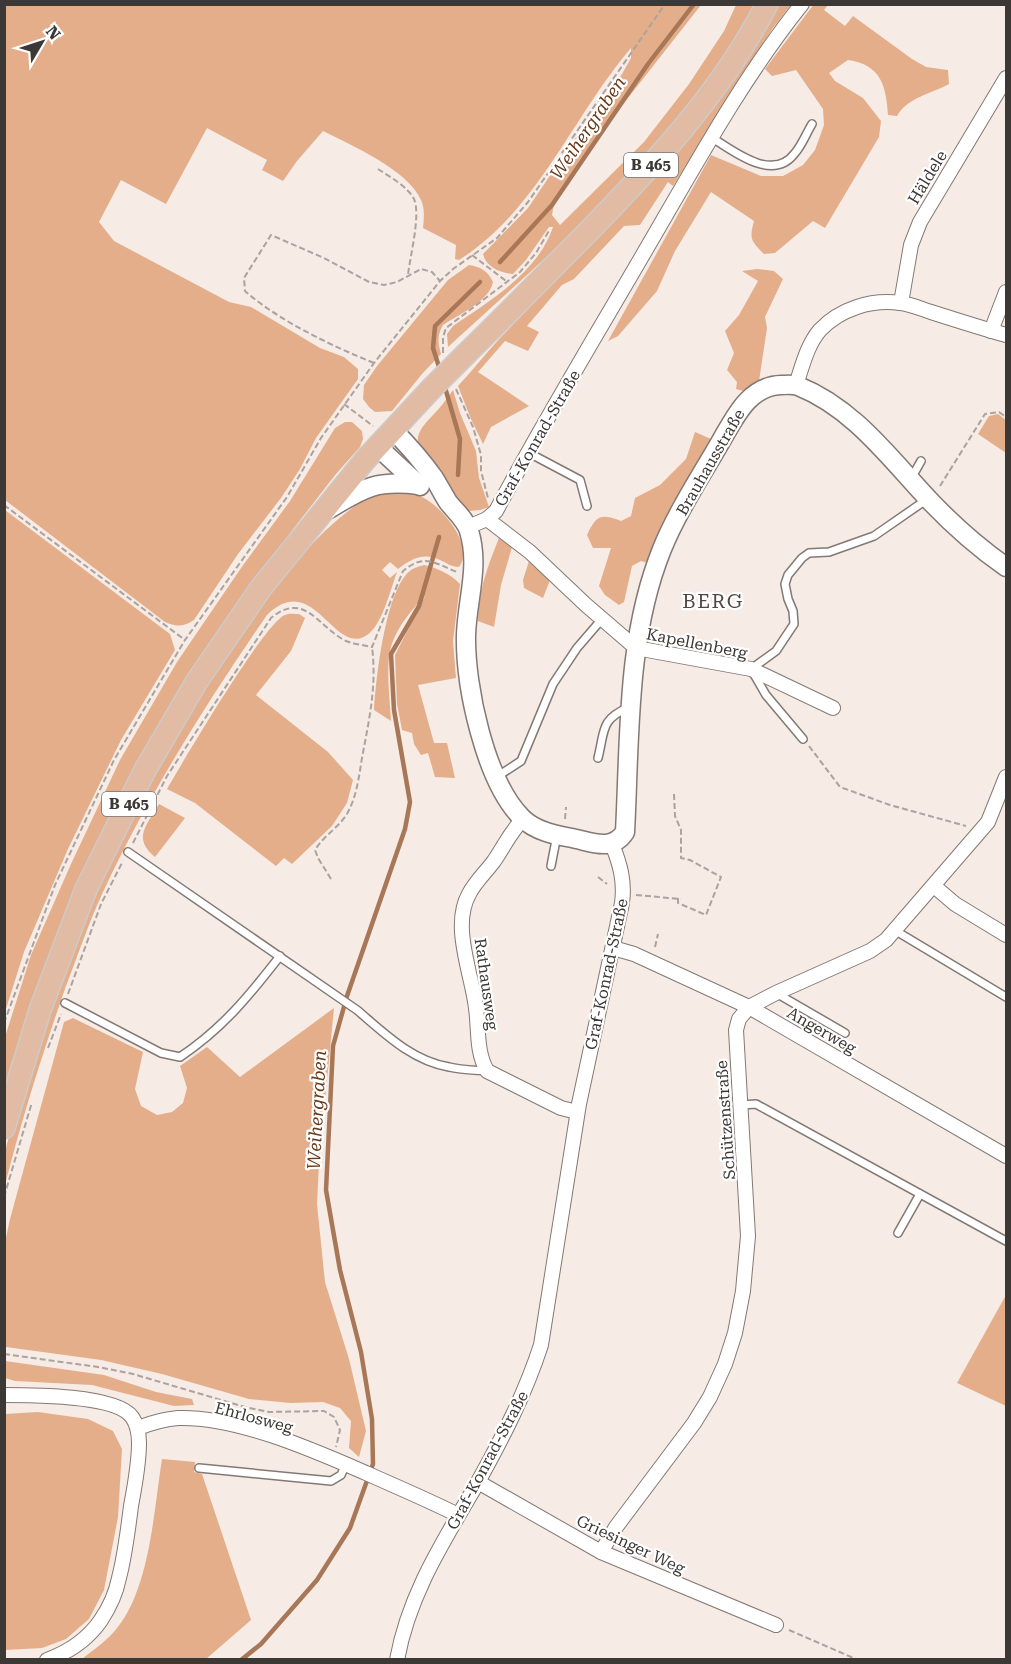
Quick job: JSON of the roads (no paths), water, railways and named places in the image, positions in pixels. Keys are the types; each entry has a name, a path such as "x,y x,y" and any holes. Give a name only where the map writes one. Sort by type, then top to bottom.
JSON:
{"main road":[{"name":"B 465","path":"4,1128 40,1010 86,889 145,770 204,672 261,588 320,515 432,388 626,193 691,121 748,40 767,4"}],"street":[{"name":"Graf-Konrad-Straße","path":"468,527 487,519 495,511 711,137 802,4"},
{"name":"Häldele","path":"901,303 911,245 920,222 1006,78"},
{"path":"991,331 1006,292"},
{"path":"1006,335 901,303 879,302 863,305 849,309 819,331 810,345 796,385 820,397 852,419 957,528 1006,567"},
{"name":"Brauhausstraße","path":"612,844 619,841 625,832 636,648 646,598 662,548 740,408 755,393 774,386 796,385"},
{"path":"386,438 419,485"},
{"path":"386,438 435,479 468,527 473,544 473,576 466,634 469,681 476,717 487,753 508,799 523,819 549,834 612,844"},
{"path":"320,515 370,486 385,483 419,485 448,501"},
{"name":"Kapellenberg","path":"487,519 530,552 636,648 751,669 833,708"},
{"path":"749,1007 870,951 896,931 981,832 988,822 1006,777"},
{"name":"Rathausweg","path":"487,1071 478,1044 476,1007 463,939 462,916 468,895 495,860 509,834 523,819"},
{"name":"Graf-Konrad-Straße","path":"397,1659 412,1603 428,1569 516,1412 541,1345 578,1112 623,893 621,866 612,844"},
{"path":"934,886 955,904 1006,936"},
{"name":"Angerweg","path":"613,948 634,954 749,1007 1006,1156"},
{"name":"Schützenstraße","path":"601,1552 616,1527 694,1423 710,1397 735,1334 743,1291 748,1236 736,1030 739,1019 749,1007"},
{"path":"487,1071 561,1108 578,1112"},
{"path":"4,1395 45,1395 107,1404 124,1410 132,1416 138,1428 138,1463 132,1505 119,1580 110,1604 100,1621 85,1638 63,1654 47,1659"},
{"name":"Ehrlosweg","path":"138,1428 156,1421 178,1418 209,1420 273,1437 351,1466 458,1515"},
{"name":"Griesinger Weg","path":"478,1482 601,1552 776,1625"}],"lane":[{"path":"711,137 757,164 777,166 794,155 812,124"},
{"path":"529,453 580,480 587,506"},
{"path":"910,479 921,462"},
{"path":"803,739 766,695 751,669 776,651 794,624 793,611 785,584 788,575 809,553 829,552 874,536 929,500"},
{"path":"497,777 521,761 553,684 577,648 602,619"},
{"path":"598,758 607,720 614,713 631,706"},
{"path":"551,866 556,835"},
{"path":"128,852 337,996 391,1040 417,1056 447,1067 487,1071"},
{"path":"896,931 1006,997"},
{"path":"65,1003 161,1053 180,1057 231,1017 280,956"},
{"path":"776,993 845,1033"},
{"path":"741,1105 756,1104 1006,1241"},
{"path":"898,1233 920,1194"},
{"path":"199,1468 331,1481 351,1466"}],"waterway":[{"name":"Weihergraben","path":"500,262 552,205 648,64 694,4"},
{"name":"Weihergraben","path":"440,370 433,348 435,326 480,282"},
{"name":"Weihergraben","path":"444,384 460,439 458,475"},
{"name":"Weihergraben","path":"241,1660 261,1644 317,1580 350,1528 373,1464 372,1419 361,1352 340,1270 326,1190 333,1046 347,996 405,829 410,802 394,710 391,654 419,606 439,537"}],"district":[{"name":"BERG","path":"713,601"}]}
